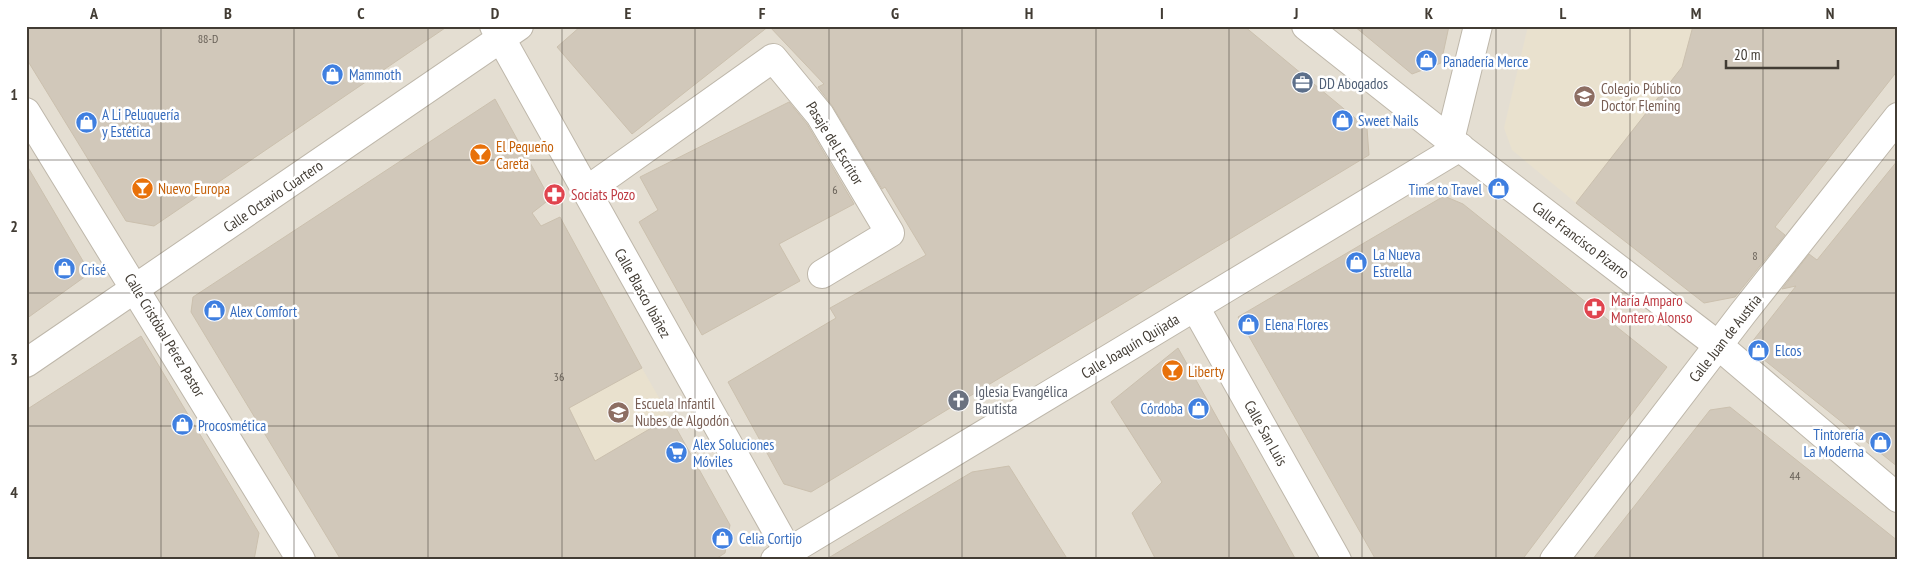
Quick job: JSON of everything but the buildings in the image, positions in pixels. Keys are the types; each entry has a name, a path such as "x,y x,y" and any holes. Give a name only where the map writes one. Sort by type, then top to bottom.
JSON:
{"street":[{"name":"Calle Francisco Pizarro","path":"1306,26 1455,144 1718,346 1898,498"},
{"path":"1455,144 1478,26"},
{"name":"Calle Blasco Ibáñez","path":"505,31 586,191 785,557"},
{"name":"Calle Octavio Cuartero","path":"26,364 505,31"},
{"name":"Pasaje del Escritor","path":"586,191 773,58 820,115 890,233 822,274"},
{"name":"Calle Cristóbal Pérez Pastor","path":"26,112 136,289 298,559"},
{"name":"Calle Juan de Austria","path":"1554,560 1718,346 1898,117"},
{"name":"Calle Joaquín Quijada","path":"785,557 1455,144"},
{"name":"Calle San Luis","path":"1195,306 1337,560"}],"shaded area":[{"path":"26,26 1898,26 1898,560 26,560"},
{"name":"Colegio Público Doctor Fleming","path":"1528,26 1693,26 1682,67 1576,203 1512,150 1504,128"},
{"name":"Escuela Infantil Nubes de Algodón","path":"642,368 670,417 595,461 569,408"}],"place":[{"name":"Panadería Merce","path":"1427,61"},
{"name":"Mammoth","path":"333,74"},
{"name":"DD Abogados","path":"1303,83"},
{"name":"Colegio Público Doctor Fleming","path":"1585,97"},
{"name":"Sweet Nails","path":"1342,120"},
{"name":"A Li Peluquería y Estética","path":"86,123"},
{"name":"El Pequeño Careta","path":"480,155"},
{"name":"Nuevo Europa","path":"142,188"},
{"name":"Time to Travel","path":"1498,189"},
{"name":"Sociats Pozo","path":"555,194"},
{"name":"La Nueva Estrella","path":"1357,263"},
{"name":"Crisé","path":"65,269"},
{"name":"María Amparo Montero Alonso","path":"1595,309"},
{"name":"Alex Comfort","path":"214,311"},
{"name":"Elena Flores","path":"1249,324"},
{"name":"Elcos","path":"1759,350"},
{"name":"Liberty","path":"1172,371"},
{"name":"Iglesia Evangélica Bautista","path":"959,400"},
{"name":"Córdoba","path":"1199,408"},
{"name":"Escuela Infantil Nubes de Algodón","path":"619,412"},
{"name":"Procosmética","path":"182,425"},
{"name":"Tintorería La Moderna","path":"1880,443"},
{"name":"Alex Soluciones Móviles","path":"677,453"},
{"name":"Celia Cortijo","path":"723,538"}]}
